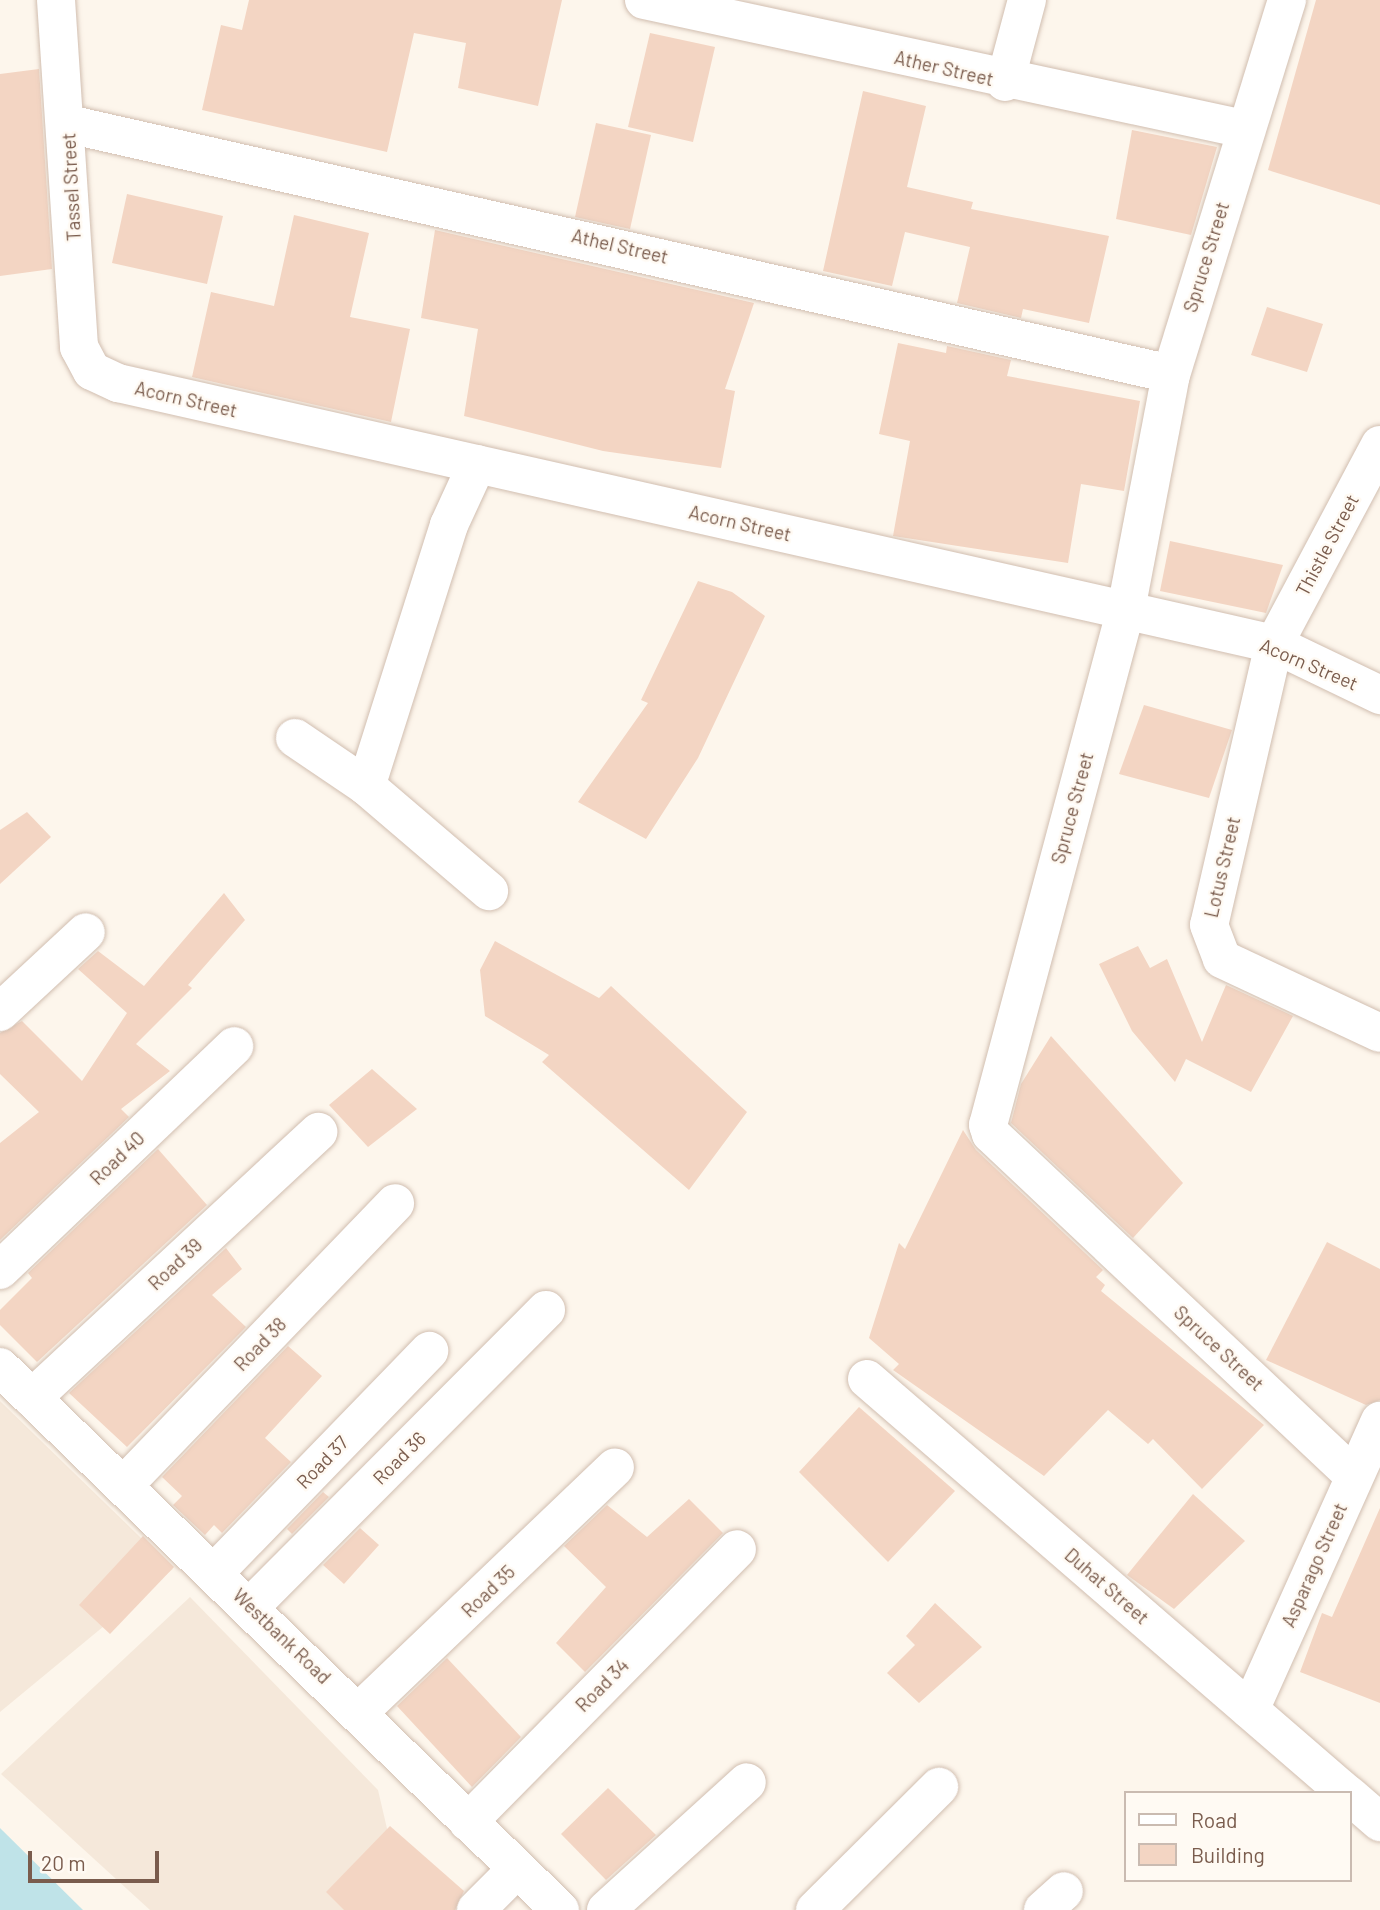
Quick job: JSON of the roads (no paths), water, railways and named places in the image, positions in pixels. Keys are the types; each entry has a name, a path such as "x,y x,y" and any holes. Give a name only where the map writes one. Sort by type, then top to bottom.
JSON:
{"street":[{"name":"Tassel Street","path":"56,0 68,124 79,347 92,371"},
{"name":"Ather Street","path":"644,0 1005,82 1244,130"},
{"path":"1005,82 1027,0"},
{"name":"Spruce Street","path":"1287,0 1244,130 1171,374 1126,609 988,1125 991,1134 1354,1476"},
{"name":"Athel Street","path":"68,124 1171,374"},
{"name":"Acorn Street","path":"92,371 118,383 1126,609 1273,645 1380,695"},
{"name":"Thistle Street","path":"1273,645 1380,445"},
{"path":"366,786 449,525 477,464"},
{"name":"Lotus Street","path":"1273,645 1209,925 1213,945 1222,959 1380,1033"},
{"path":"295,738 366,786 489,891"},
{"path":"0,1012 86,932"},
{"name":"Road 40","path":"0,1270 234,1046"},
{"name":"Road 39","path":"32,1398 318,1132"},
{"name":"Road 38","path":"124,1485 395,1203"},
{"name":"Road 36","path":"251,1606 546,1310"},
{"name":"Road 37","path":"215,1572 429,1351"},
{"name":"Westbank Road","path":"0,1367 251,1606 560,1910"},
{"name":"Duhat Street","path":"867,1379 1344,1791"},
{"name":"Asparago Street","path":"1250,1710 1380,1421"},
{"name":"Road 35","path":"359,1712 615,1467"},
{"name":"Road 34","path":"468,1822 737,1549"},
{"path":"606,1910 747,1782"},
{"path":"815,1910 939,1787"},
{"path":"1352,1798 1380,1822"},
{"path":"476,1910 517,1869"}],"water":[{"path":"0,1828 83,1910 0,1910"}]}
